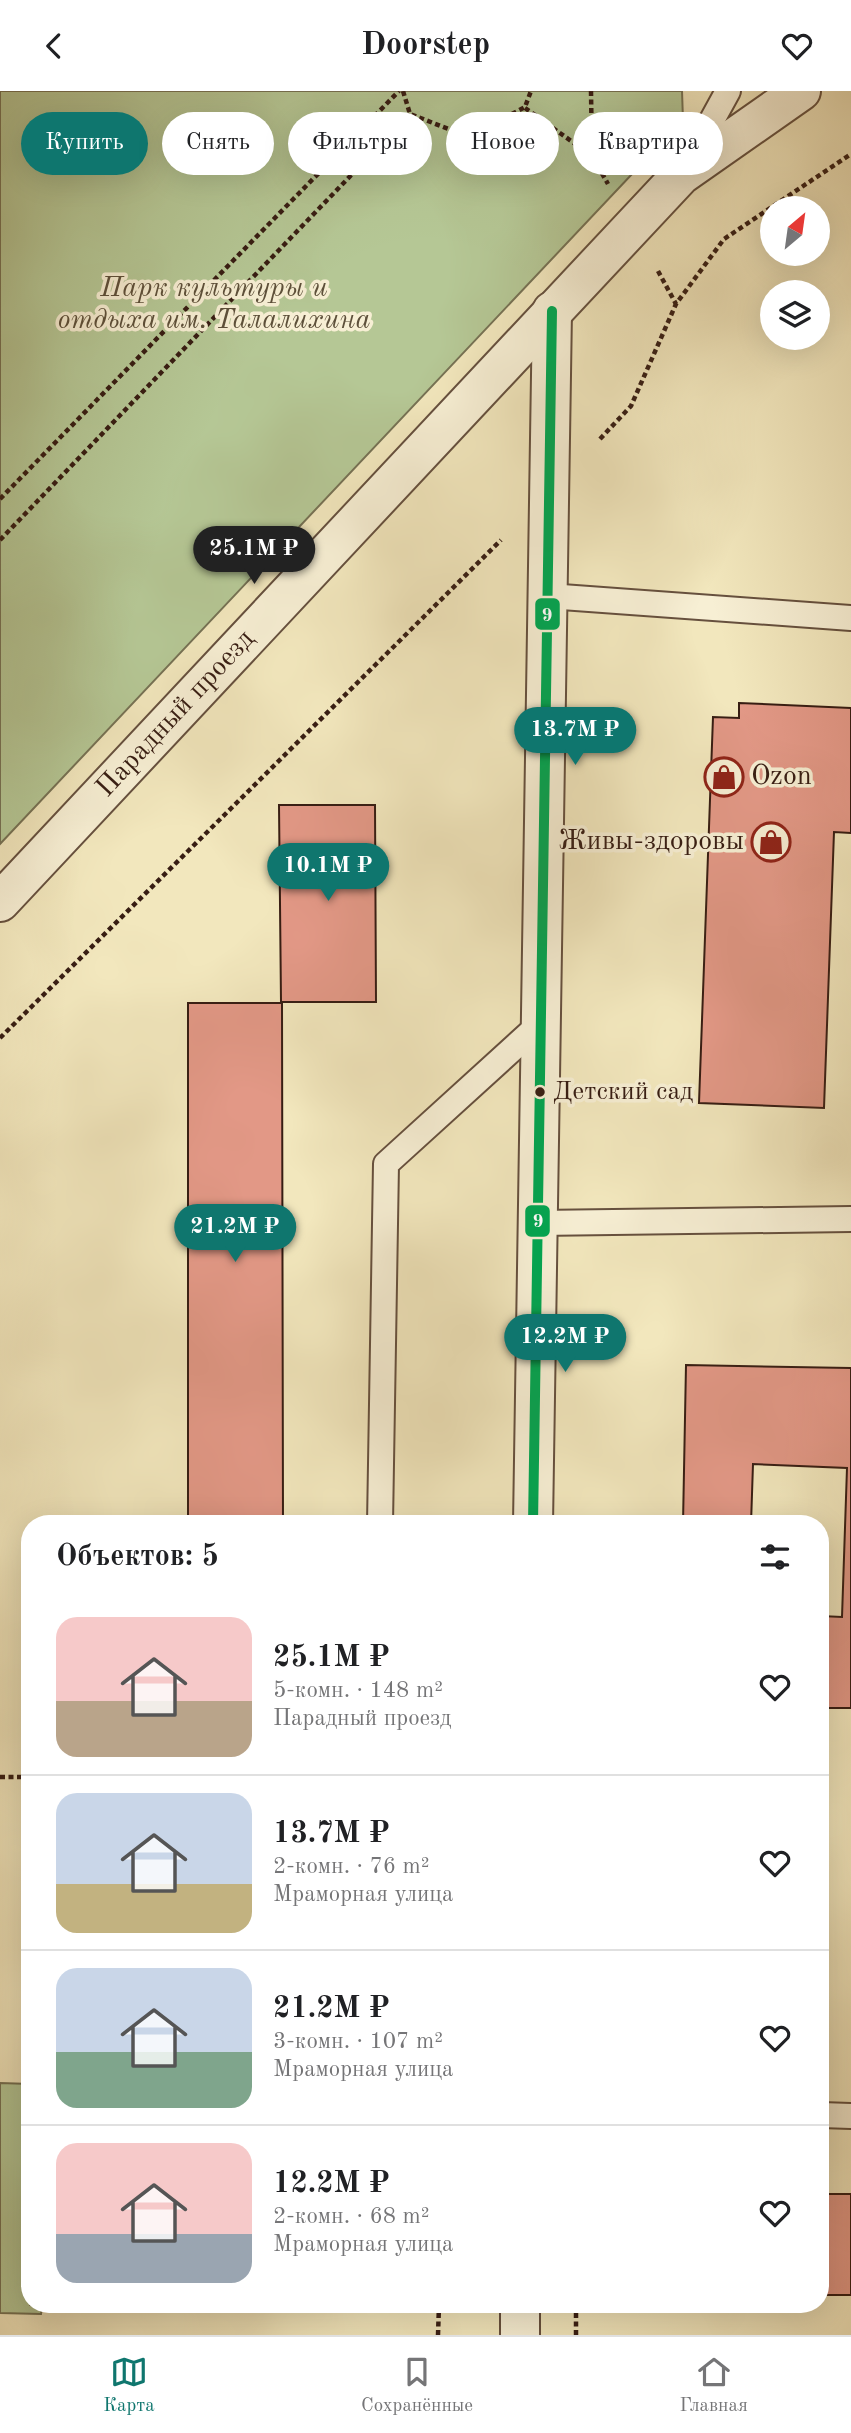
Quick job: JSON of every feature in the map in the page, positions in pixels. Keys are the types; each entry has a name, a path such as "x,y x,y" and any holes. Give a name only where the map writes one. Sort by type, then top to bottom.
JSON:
{"street":[{"name":"Парадный проезд","path":"723,145 801,91"},
{"name":"Парадный проезд","path":"0,901 680,175"},
{"path":"533,1515 552,311"},
{"path":"520,2313 520,2335"}],"lane":[{"path":"717,112 729,91"},
{"path":"548,596 851,618"},
{"path":"380,1515 386,1164 541,1023"},
{"path":"538,1223 851,1219"},
{"path":"829,2116 851,2116"}],"path":[{"path":"0,499 400,91 409,112"},
{"path":"432,123 469,137 525,107 531,91"},
{"path":"525,107 573,142"},
{"path":"0,1038 550,491 631,406 677,304 724,239 851,154"},
{"path":"0,540 351,175"},
{"path":"0,1777 21,1777"},
{"path":"439,2313 439,2335"},
{"path":"576,2313 576,2335"}],"green space":[{"name":"Парк культуры и отдыха им. Талалихина","path":"0,91 682,91 683,112 573,112 573,175 631,175 0,844"},
{"path":"0,2083 21,2084 21,2313 41,2313 41,2314 0,2313"}],"building":[{"path":"739,703 851,708 851,833 834,832 824,1108 699,1103 713,717 739,718"},
{"path":"279,805 375,805 376,1002 281,1002"},
{"path":"188,1003 282,1003 283,1515 188,1515"},
{"path":"686,1365 851,1368 851,1708 829,1708 829,1616 842,1617 847,1468 753,1464 751,1515 683,1515"},
{"path":"829,2194 851,2194 851,2295 829,2295"}],"transit line":[{"name":"9","path":"533,1515 552,311"}],"place":[{"name":"Ozon","path":"724,777"},
{"name":"Живы-здоровы","path":"771,842"},
{"name":"Детский сад","path":"540,1092"}]}
